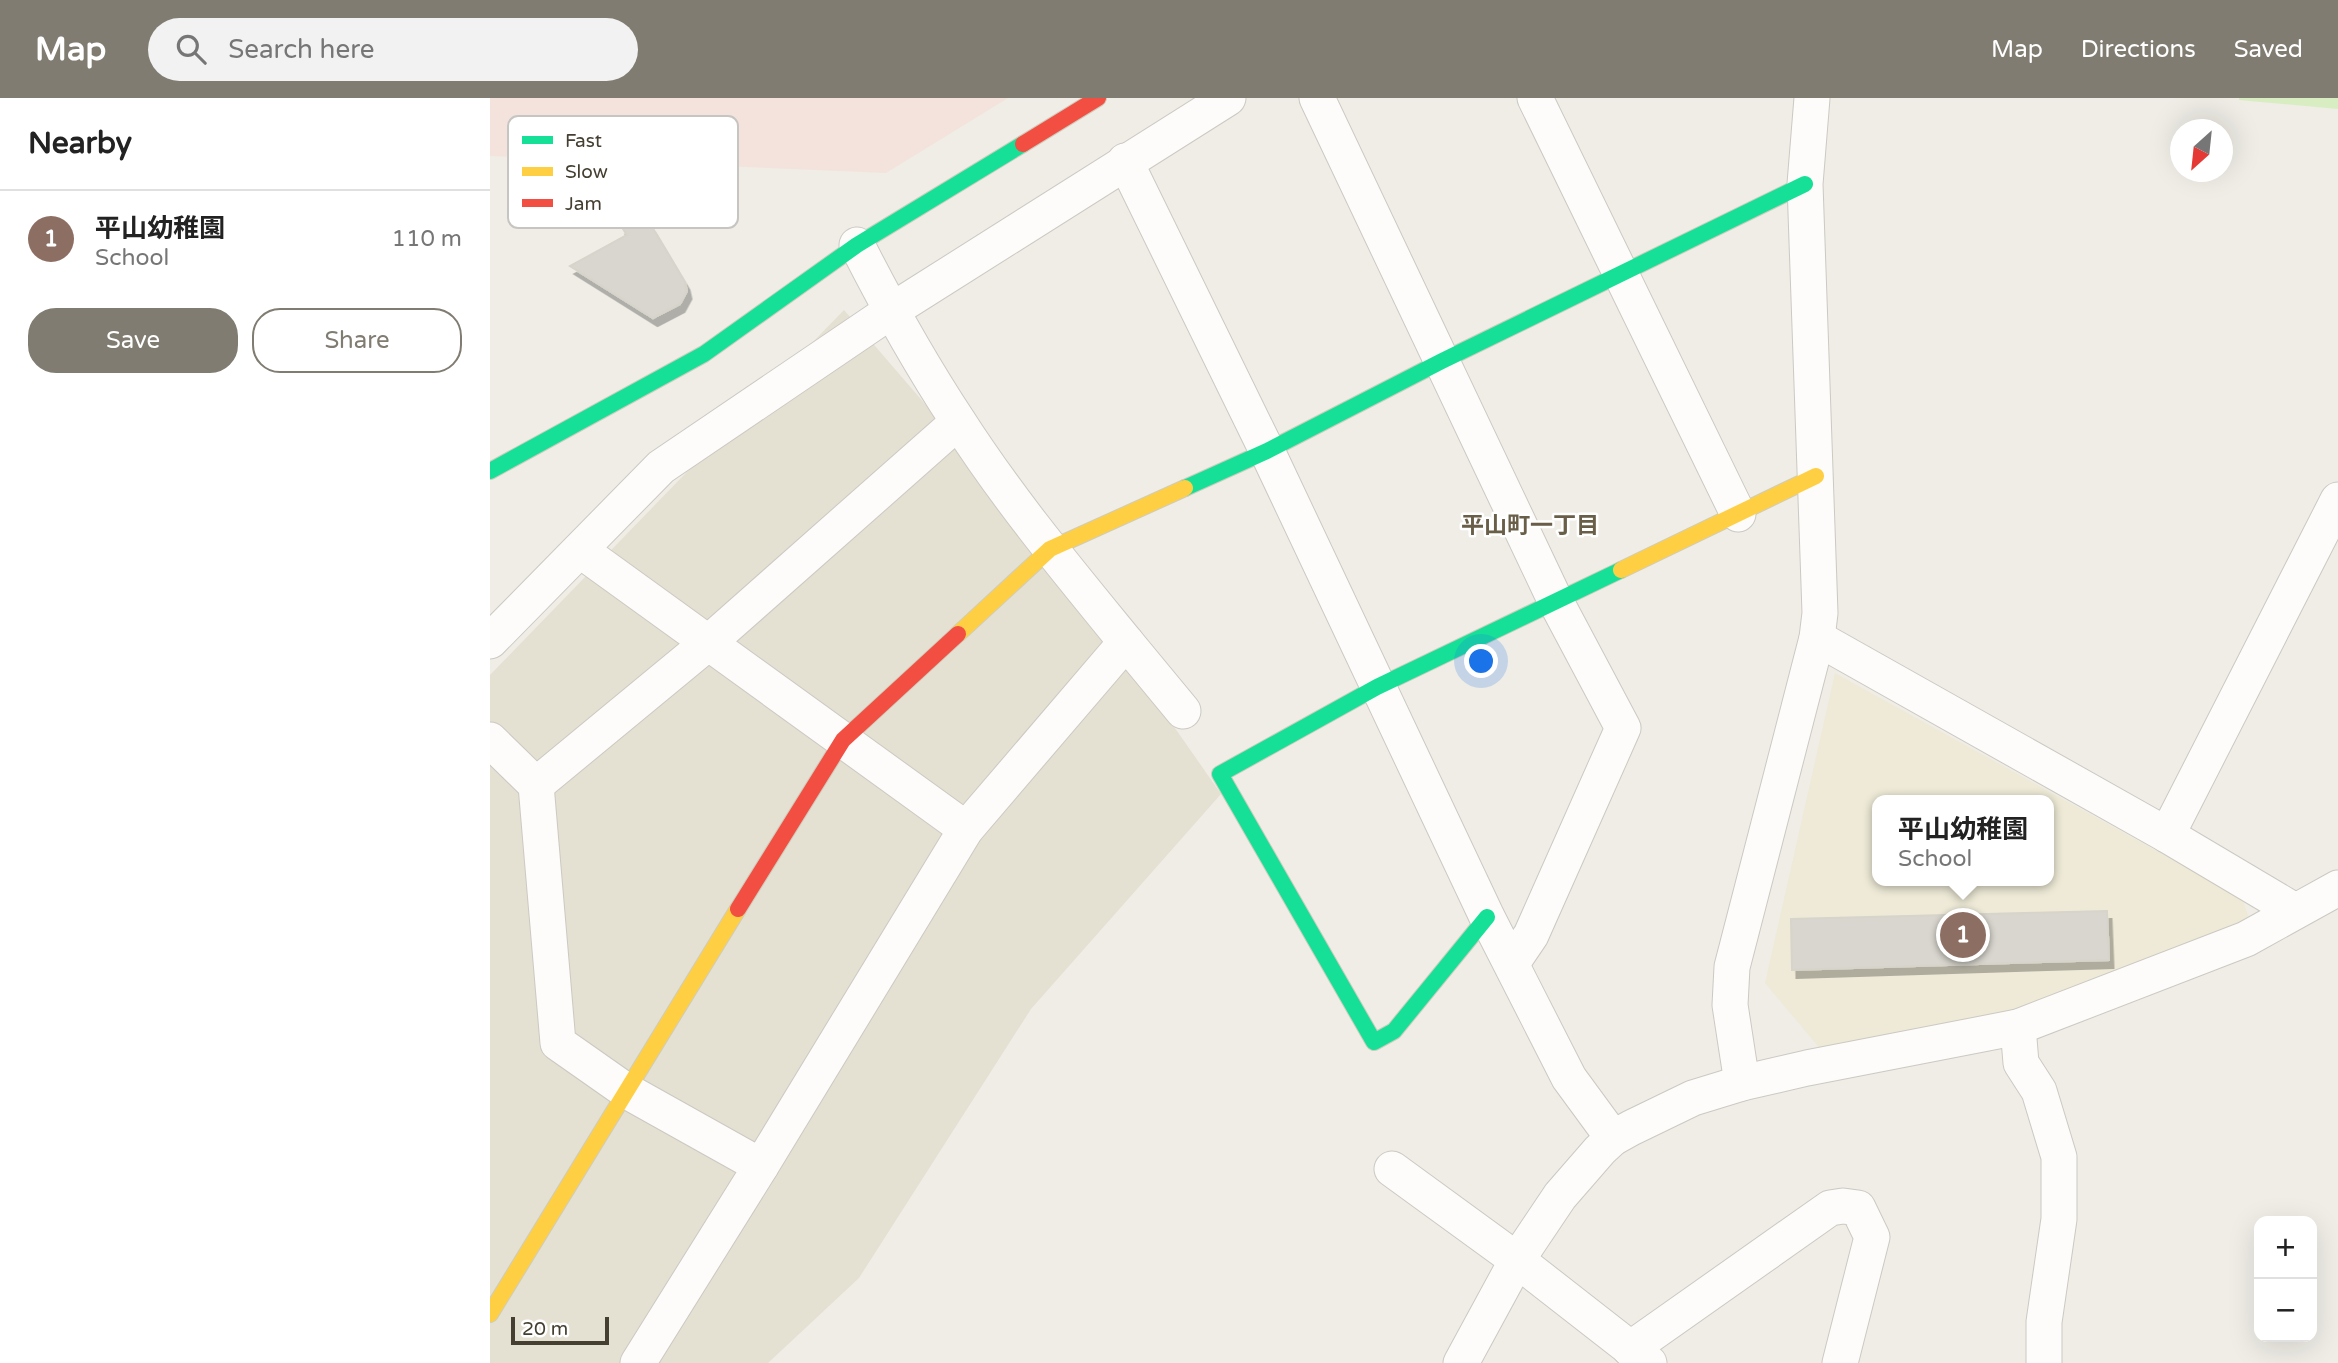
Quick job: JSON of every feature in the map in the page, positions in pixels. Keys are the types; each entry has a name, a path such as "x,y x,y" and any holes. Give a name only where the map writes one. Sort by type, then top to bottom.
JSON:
{"street":[{"path":"490,471 704,354 857,245 1098,98"},
{"path":"490,641 661,467 891,311 1228,98"},
{"path":"1317,98 1555,600 1623,728 1531,935 1512,963"},
{"path":"1535,98 1738,514"},
{"path":"1742,1083 1730,1004 1732,967 1817,638 1820,613 1805,184 1812,98"},
{"path":"1125,161 1267,451 1487,918 1569,1078 1613,1138"},
{"path":"490,1314 625,1090 843,740 1050,549 1267,451 1442,361 1805,184"},
{"path":"857,245 891,311 958,422 1050,549 1183,711"},
{"path":"536,785 708,643 958,422"},
{"path":"1487,918 1394,1031 1374,1042 1220,774 1377,687 1816,476"},
{"path":"2167,835 2338,500"},
{"path":"580,550 966,829"},
{"path":"1817,638 2167,835 2295,911"},
{"path":"638,1363 966,829 1126,642"},
{"path":"490,740 536,785 558,1043 625,1090 761,1166"},
{"path":"1461,1363 1517,1260 1560,1196 1613,1138 1693,1098 1742,1083 2018,1027 2246,939 2338,888"},
{"path":"2018,1027 2021,1063 2039,1091 2059,1157 2059,1219 2045,1322 2044,1363"},
{"path":"1392,1169 1517,1260 1639,1356 1830,1208 1858,1208 1872,1237 1840,1363"}],"shaded area":[{"path":"490,98 1008,98 886,173 738,167 738,116 508,116 508,157 490,156"},
{"path":"844,310 1050,549 1221,794 1031,1009 859,1278 768,1363 490,1363 490,675"},
{"path":"1835,673 2242,898 2249,918 2025,1010 1822,1051 1765,983"}],"green space":[{"path":"2338,98 2338,109 2239,100"}],"building":[{"path":"622,228 653,228 685,282 687,291 680,304 653,318 570,266 627,235"},
{"path":"2107,911 2109,960 1792,970 1791,919"}],"traffic: fast":[{"path":"490,471 704,354 857,245 1023,144"},
{"path":"1185,488 1267,451 1442,361 1805,184"},
{"path":"1487,917 1394,1031 1374,1042 1220,774 1377,687 1621,570"}],"traffic: slow":[{"path":"1621,570 1816,476"},
{"path":"958,634 1050,549 1185,488"},
{"path":"490,1314 738,909"}],"traffic: jam":[{"path":"1023,144 1098,98"},
{"path":"738,909 843,740 958,634"}],"place":[{"name":"平山幼稚園","path":"1963,935"}],"district":[{"name":"平山町一丁目","path":"1530,525"}]}
